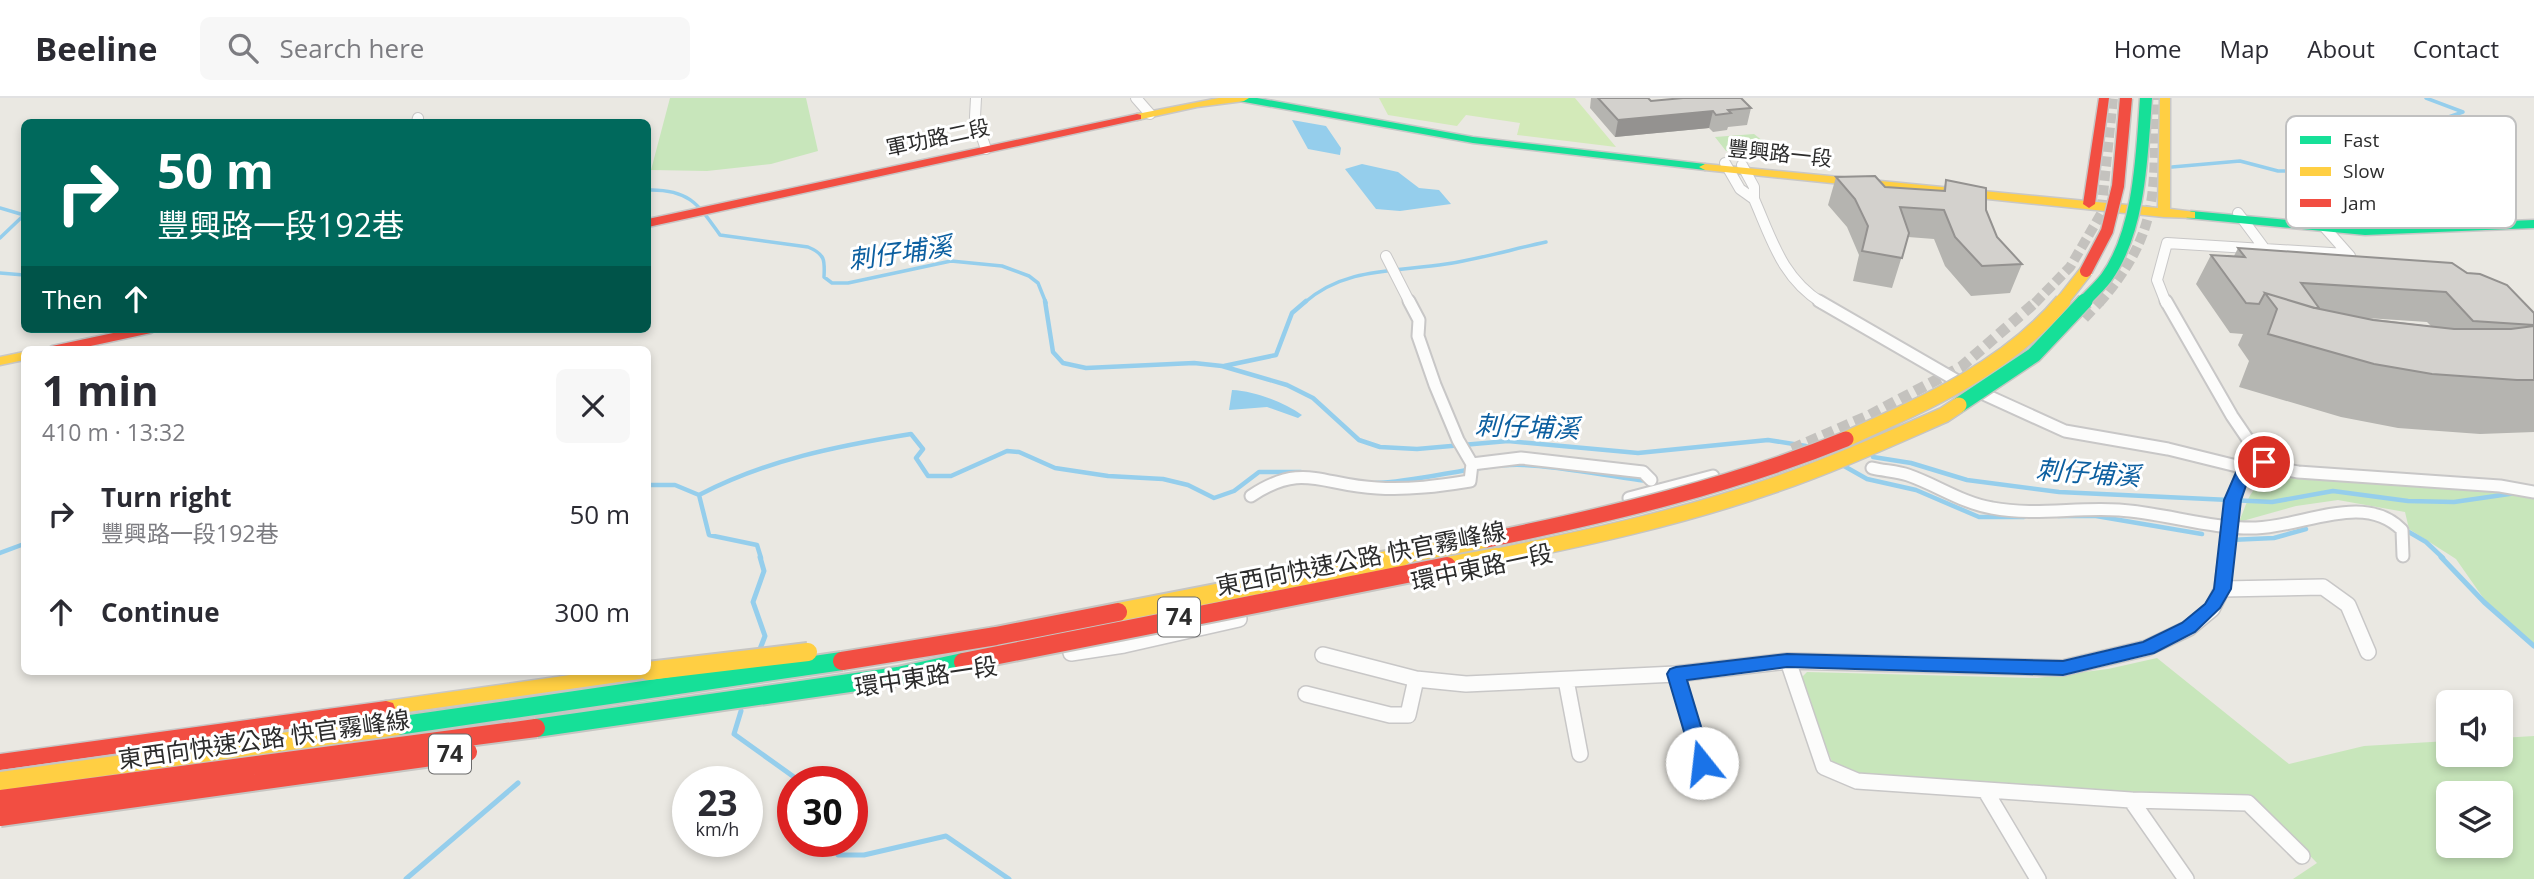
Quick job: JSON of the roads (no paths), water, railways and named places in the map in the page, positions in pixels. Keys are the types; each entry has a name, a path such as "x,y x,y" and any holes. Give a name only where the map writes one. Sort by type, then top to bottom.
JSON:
{"main road":[{"name":"軍功路二段","path":"651,221 1150,114 1241,98"},
{"name":"豐興路一段","path":"1241,98 1473,140 2286,221"},
{"name":"豐興路一段","path":"1267,98 1456,130 1735,167"},
{"path":"2089,201 2104,98"},
{"name":"東西向快速公路 快官霧峰線","path":"0,781 702,683 996,636 1587,519 1756,473 1823,449 1924,405 2016,347 2042,324 2085,272 2113,216 2126,98"},
{"name":"東西向快速公路 快官霧峰線","path":"0,799 701,706 898,677 1159,621 1498,557 1645,523 1771,487 1898,437 1944,415 2034,355 2106,278 2120,251 2139,189 2146,98"},
{"path":"2163,209 2165,98"},
{"name":"豐興路一段","path":"2516,218 2534,217"},
{"name":"豐興路一段","path":"2516,225 2534,224"},
{"name":"豐興路一段","path":"2369,228 2405,231 2460,228"},
{"path":"70,346 132,333"},
{"path":"0,361 21,357"},
{"name":"74","path":"651,671 897,640 996,636"},
{"name":"74","path":"0,762 619,675"},
{"name":"74","path":"0,817 718,715 804,700 898,677"}],"street":[{"path":"976,98 975,115 986,149"},
{"path":"1136,98 1150,114"},
{"path":"1735,167 1741,190 1754,199"},
{"path":"1735,167 1754,187 1754,199 1785,270 1805,293 1919,361 2030,417 2064,431 2168,449 2253,470"},
{"path":"2240,216 2276,265"},
{"path":"2266,466 2232,416 2167,304 2157,280 2167,243 2351,258 2325,228"},
{"path":"1251,496 1267,484 1286,477 1308,475 1362,487 1405,489 1470,481 1472,464 1458,440 1418,336 1419,320 1386,256"},
{"path":"1472,464 1521,458 1564,461 1643,472 1651,480"},
{"name":"環中東路一段","path":"0,770 444,705 802,660 952,636 1572,515 1673,485 1758,465"},
{"path":"1323,655 1416,678 1466,684 1676,674 1787,661 2063,668 2147,648 2189,628 2212,608 2222,589 2231,528 2232,500 2243,473 2266,466 2298,472 2500,486 2534,492"},
{"path":"1872,468 1906,475 1962,499 1994,508 2142,511 2231,528 2259,530 2302,523 2347,511 2385,515 2402,530 2403,556"},
{"name":"環中東路一段","path":"0,807 285,766 503,740 905,681 1124,645 1603,542 1705,516 1837,473"},
{"path":"2222,589 2323,587 2338,592 2351,606 2368,652"},
{"path":"952,636 956,671"},
{"path":"1787,661 1824,767 1857,781 2131,800 2248,803 2302,856"},
{"path":"1676,674 1709,786"},
{"path":"1306,694 1390,715 1408,715 1416,678"},
{"path":"1566,680 1580,754"},
{"path":"1986,790 2038,879"},
{"path":"2131,800 2186,879"}],"water":[{"path":"1292,120 1326,126 1341,148 1340,155 1308,149"},
{"path":"1362,164 1398,172 1419,188 1439,190 1451,204 1400,211 1376,209 1345,169"},
{"path":"1232,390 1268,398 1302,415 1298,418 1267,407 1229,410"}],"waterway":[{"path":"2426,98 2463,112 2451,116"},
{"path":"2172,167 2240,161 2286,171"},
{"name":"刺仔埔溪","path":"651,190 673,192 691,200 720,235 808,247 818,252 823,258 824,277 832,283 848,283 951,261 1002,266 1029,276 1038,283 1046,303"},
{"name":"刺仔埔溪","path":"0,208 21,214"},
{"name":"刺仔埔溪","path":"0,238 21,218"},
{"path":"1304,303 1320,291 1354,277 1459,262 1546,242"},
{"name":"刺仔埔溪","path":"0,273 21,275"},
{"name":"刺仔埔溪","path":"1045,301 1053,352 1063,363 1086,368 1194,363 1222,366 1287,385 1313,398 1359,440 1380,447 1417,449 1508,441 1638,453 1768,440 1806,446"},
{"path":"1224,366 1276,355 1292,313 1306,301"},
{"path":"699,495 776,463 911,434 923,449 916,458 928,476 951,476 1007,451 1019,452 1055,468 1108,476 1163,479 1188,485 1214,498 1234,491 1259,472 1301,472"},
{"name":"刺仔埔溪","path":"1873,457 1911,463 1967,480 2059,492 2272,502 2333,491 2408,501 2454,502 2516,493"},
{"path":"1375,483 1506,465 1570,470 1647,481"},
{"path":"1844,466 1867,479 1916,490 1979,517 2024,517"},
{"path":"651,485 675,485 699,495"},
{"path":"699,495 709,535 757,545 761,558"},
{"path":"2058,516 2096,516 2202,534"},
{"path":"2402,528 2426,542 2443,558"},
{"path":"2230,540 2274,538 2306,529"},
{"path":"0,553 21,545"},
{"path":"760,557 764,571 753,602 765,636 760,649"},
{"path":"2441,557 2484,602 2534,646"},
{"path":"741,711 734,734 779,766"},
{"path":"406,879 518,783"},
{"path":"868,854 946,836 1009,879"}],"tunnel":[{"path":"2037,301 2070,267 2101,214 2113,98"},
{"path":"2099,303 2134,253 2144,230 2153,183 2155,98"},
{"path":"1792,449 1868,416 1961,367 2037,301"},
{"path":"2084,318 2100,301"}]}
